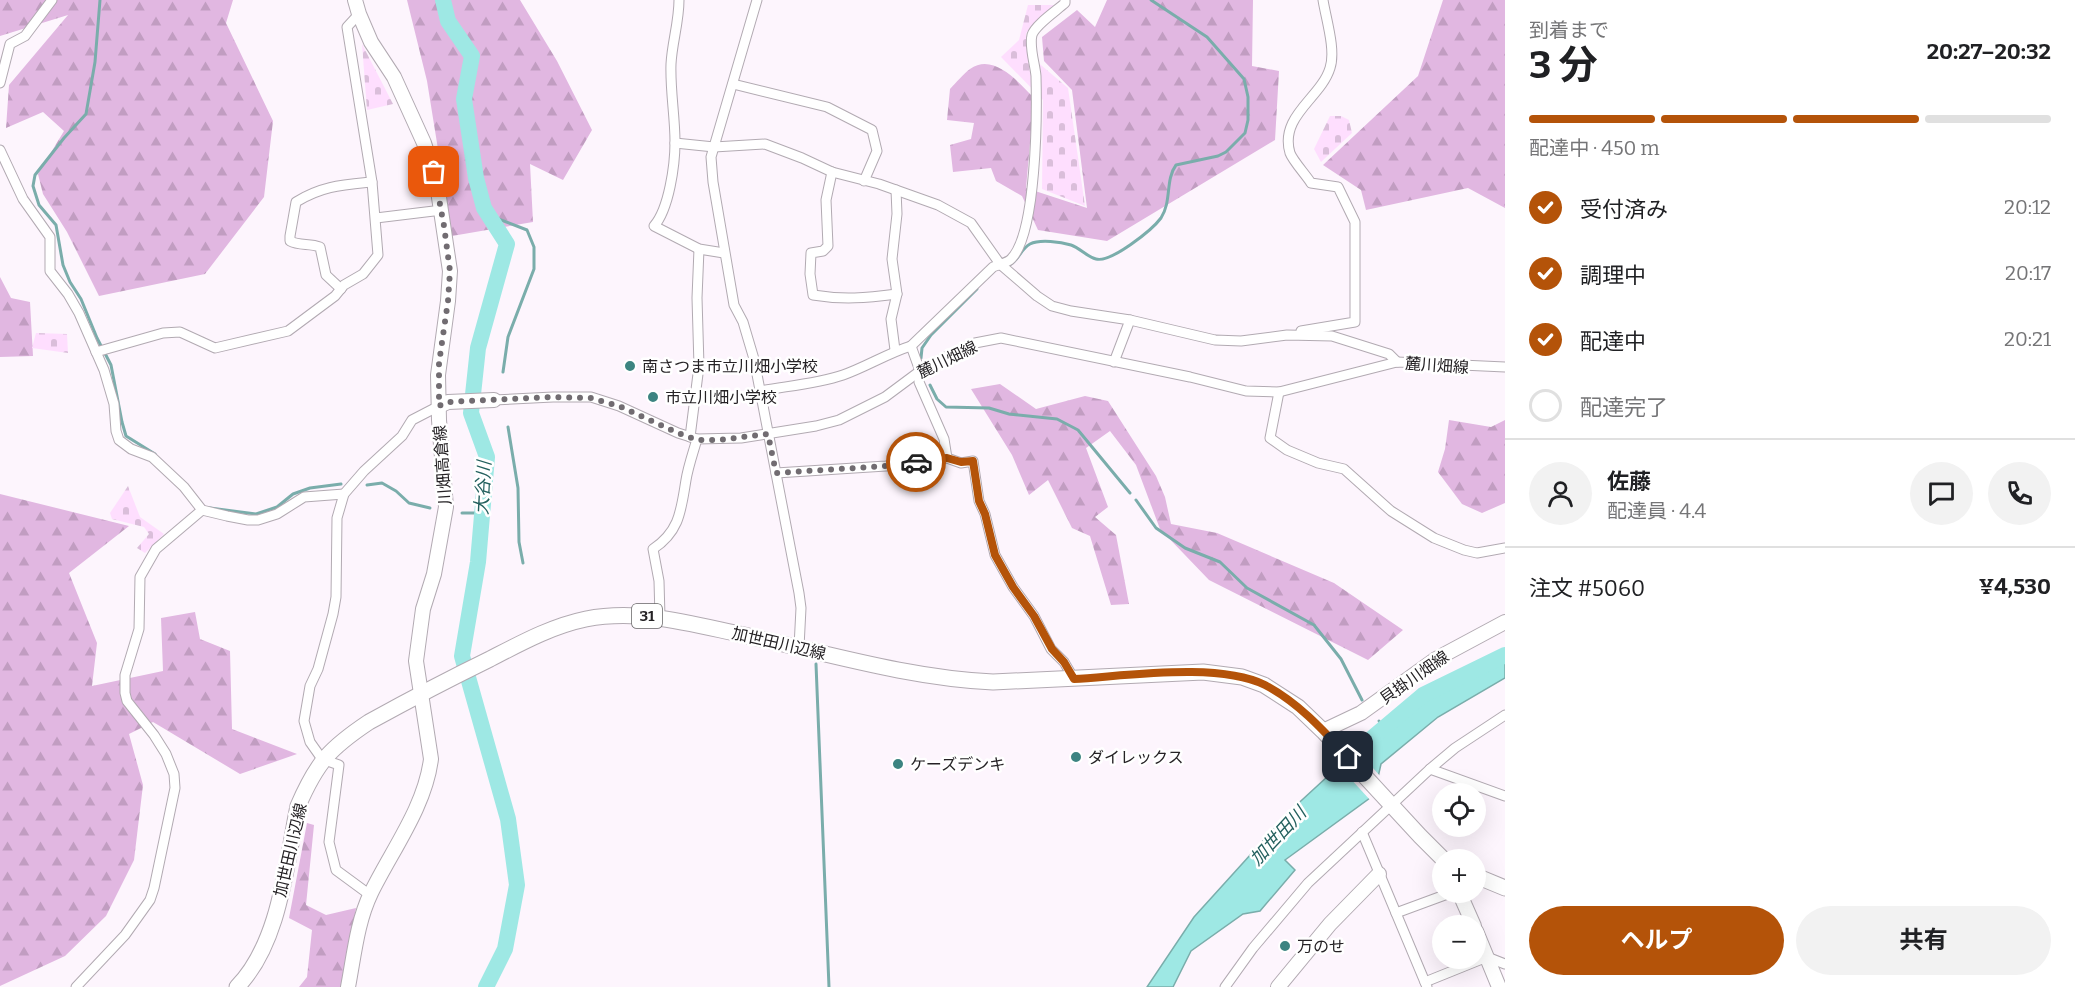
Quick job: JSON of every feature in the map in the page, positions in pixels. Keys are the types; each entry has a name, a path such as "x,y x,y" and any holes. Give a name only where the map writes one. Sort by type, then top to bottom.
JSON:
{"main road":[{"name":"加世田川辺線","path":"237,987 264,948 276,911 298,806 306,786 322,759 345,738 369,722 425,691 557,627 613,615 660,617 896,670 966,681 1074,679 1203,672 1242,677 1278,693 1323,731 1433,849"},
{"path":"1486,881 1505,888"}],"street":[{"path":"0,83 10,44 25,36 52,0"},
{"name":"川畑高倉線","path":"348,987 361,920 370,895 408,823 429,774 431,759 425,691 416,661 419,631 442,541 446,507 440,359 450,271 437,184 424,143 393,77 371,42 359,14 356,0"},
{"path":"679,0 671,52 670,81 675,143 668,198 661,218 654,226 699,249 724,253"},
{"path":"757,0 711,157 712,182 734,305 743,322 748,341 799,593 801,608 799,647"},
{"path":"759,391 835,378 887,357 896,350 911,346 993,267 1009,261 1022,241 1028,226 1037,123 1035,64 1031,40 1033,32 1065,3 1065,0"},
{"path":"675,143 714,147 765,144 832,172 896,190 938,205 971,223 1000,264 1052,306 1130,320 1215,340 1241,341 1345,325 1355,322 1355,222 1338,187 1311,183 1290,155 1289,142 1291,126 1301,109 1325,80 1330,68 1332,54 1323,0"},
{"path":"101,350 164,333 180,332 215,348 288,331 363,274 378,255 372,182 347,27 359,14"},
{"path":"733,84 827,107 872,130 877,151 864,181"},
{"path":"0,150 23,199 50,237 50,271 68,294 101,350 114,404 119,440 131,449 152,457 184,487 202,510 258,520 277,514 304,497 344,494"},
{"path":"832,172 826,200 828,246 823,251 811,253 810,274 813,294 837,299 862,299 897,294"},
{"path":"341,289 326,275 320,247 310,243 296,245 290,241 296,202 311,193 331,186 372,182"},
{"path":"896,190 897,214 892,259 897,294 891,319 896,350"},
{"path":"376,218 442,210"},
{"path":"660,617 659,581 653,549 665,540 680,513 694,438 699,366 697,298 699,249"},
{"path":"1114,362 1130,320"},
{"path":"1287,335 1332,336 1389,354 1397,362"},
{"name":"麓川畑線","path":"443,404 553,397 591,398 619,406 694,438 718,440 768,434 839,420 885,397 920,371 975,343 1001,338 1190,377 1246,391 1279,392 1397,362 1505,367"},
{"path":"911,346 920,371 919,382 944,439 947,458"},
{"path":"1279,392 1270,438 1287,450 1318,463 1344,469 1391,511 1447,544 1478,553 1505,548"},
{"path":"370,895 336,870 329,842 339,765 322,759 310,742 304,721 310,686 324,650 336,597 337,518 344,494 364,471 402,436 412,420 443,404"},
{"path":"776,473 886,466 947,458 961,462 973,461 979,501 985,514 995,555 1052,649 1064,662 1074,679"},
{"path":"76,987 126,935 143,912 154,888 175,788 174,774 166,754 154,735 127,701 125,675 139,629 140,577 156,549 202,510"},
{"name":"貝掛川畑線","path":"1323,731 1361,713 1436,659 1505,622"},
{"path":"1225,987 1253,948 1308,883 1362,832 1388,802 1455,748 1505,715"},
{"path":"1430,769 1505,796"},
{"path":"1362,832 1426,984 1487,957 1505,964"},
{"path":"1278,987 1330,924 1378,874"},
{"path":"1396,914 1432,903"},
{"path":"1487,957 1499,987"}],"green space":[{"path":"0,0 233,0 226,23 273,121 264,197 205,274 99,296 67,232 43,194 38,174 64,131 43,112 6,128 9,85 68,15 0,36"},
{"path":"407,0 520,0 557,61 592,130 563,180 530,164 533,222 452,236 427,81"},
{"path":"1107,0 1253,0 1252,66 1279,71 1275,140 1107,241 1038,230 1022,196 996,181 991,168 953,172 950,145 971,139 974,123 947,120 950,89 967,71 979,65 988,64 1005,72 1034,98 1026,188 1087,208 1072,90 1044,61 1042,37 1077,10 1095,27"},
{"path":"1443,0 1505,0 1505,208 1468,188 1366,210 1361,190 1323,165 1418,76"},
{"path":"1028,5 1054,5 1026,33 1028,54 1068,88 1085,206 1042,189 1043,100 1001,57 1019,40"},
{"path":"362,44 393,104 367,110"},
{"path":"1330,116 1341,116 1349,120 1352,133 1321,162 1314,149"},
{"path":"0,277 11,298 30,302 33,356 0,357"},
{"path":"36,333 67,334 68,353 32,348"},
{"path":"1000,384 1036,409 1085,396 1108,401 1156,476 1165,497 1171,524 1217,533 1334,583 1403,630 1368,660 1209,580 1160,529 1136,465 1110,431 1086,448 1108,507 1095,517 1116,535 1129,604 1111,605 1090,536 1072,528 1048,480 1029,495 1012,455 971,389"},
{"path":"1449,420 1491,427 1505,420 1505,503 1482,513 1462,504 1438,472 1445,449"},
{"path":"128,486 140,517 164,534 145,553 137,548 149,534 144,527 112,519 110,513"},
{"path":"0,494 129,526 69,573 97,643 92,686 163,671 161,618 195,612 200,639 230,651 232,729 297,754 240,774 153,722 129,734 143,785 134,860 106,916 65,956 0,986"},
{"path":"307,823 314,825 306,905 326,915 356,908 344,987 299,987 307,977 312,930 289,918"}],"water":[{"path":"1505,652 1505,678 1438,717 1381,764 1374,795 1285,860 1295,870 1260,911 1243,914 1191,951 1173,987 1147,987 1194,917 1290,811 1365,742 1473,666"}],"pier":[{"path":"1355,748 1381,777 1377,796 1371,801 1337,764"}],"waterway":[{"path":"100,0 95,62 86,114 35,175 33,186 39,205 56,225 63,265 111,365 126,436 155,454"},
{"name":"大谷川","path":"443,0 448,21 472,56 464,99 476,178 484,208 507,244 478,348 471,413 487,457 478,562 462,656 508,819 517,885 505,949 486,987"},
{"path":"1011,264 1027,246 1039,242 1071,245 1096,259 1103,259 1121,251 1161,218 1176,165 1218,156 1226,152 1245,133 1248,120 1248,97 1244,79 1207,37 1151,0"},
{"path":"488,215 527,230 534,247 534,269 508,337 503,372"},
{"path":"921,358 922,348 931,335 977,289"},
{"path":"930,385 937,399 946,407 989,408 1009,414 1057,419 1078,430 1130,493"},
{"path":"508,427 518,488 519,542 523,563"},
{"path":"367,485 382,483 396,491 409,503 430,508"},
{"path":"210,508 256,514 277,507 293,494 310,488 341,484"},
{"path":"1136,500 1156,528 1185,548 1220,562 1247,588 1314,625 1341,659 1362,700"},
{"path":"462,513 482,513"},
{"name":"加世田川","path":"1366,745 1423,695 1505,655"},
{"path":"816,664 829,987"},
{"path":"1379,721 1384,728"}],"way so far":[{"path":"434,172 450,271 438,375 439,406 448,402 553,397 591,398 619,406 697,440 768,434 776,473 916,462"}],"place":[{"name":"南さつま市立川畑小学校","path":"630,366"},
{"name":"市立川畑小学校","path":"653,397"},
{"name":"ダイレックス","path":"1076,757"},
{"name":"ケーズデンキ","path":"898,764"},
{"name":"万のせ","path":"1285,946"}],"route":[{"path":"916,462 947,458 961,462 973,461 979,501 985,514 995,555 1052,649 1064,662 1074,679 1203,672 1242,677 1264,685 1298,707 1348,757"}]}
